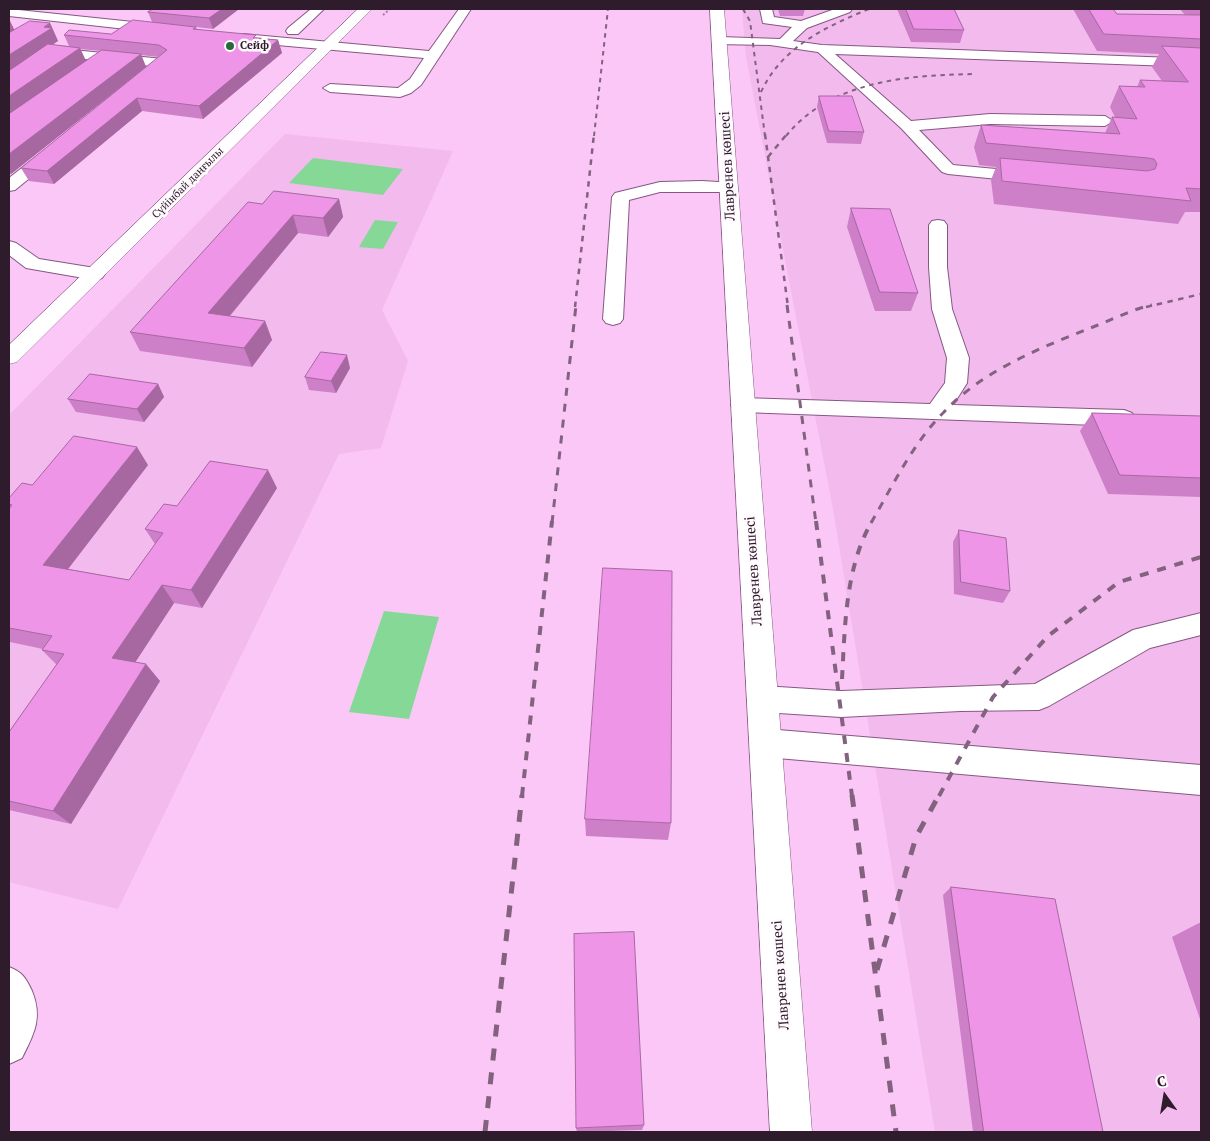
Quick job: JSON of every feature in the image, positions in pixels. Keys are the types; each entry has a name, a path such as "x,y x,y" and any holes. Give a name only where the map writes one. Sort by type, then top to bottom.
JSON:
{"main road":[{"name":"Сүйінбай даңғылы","path":"9,357 365,9"},
{"name":"Лавренев көшесі","path":"717,9 791,1132"}],"street":[{"path":"82,32 116,9"},
{"path":"293,31 318,9"},
{"path":"330,88 400,93 409,89 416,82 465,9"},
{"path":"766,9 768,20 802,25"},
{"path":"784,42 802,25 846,9"},
{"path":"9,12 38,17 54,17 175,30"},
{"path":"225,36 326,47 433,54"},
{"path":"720,41 784,42 822,49 1201,64"},
{"path":"38,61 67,42"},
{"path":"822,49 907,126 948,169 1047,178"},
{"path":"53,52 163,63 132,88"},
{"path":"88,68 104,57"},
{"path":"907,126 990,119 1105,121"},
{"path":"9,186 63,143"},
{"path":"614,319 621,196 634,191 659,188 729,187"},
{"path":"937,411 956,383 958,358 942,309 938,267 938,225"},
{"path":"9,247 33,264 95,274"},
{"path":"742,405 1142,418"},
{"path":"763,699 840,704 960,698 1039,697 1143,638 1201,624"},
{"path":"766,743 1201,780"},
{"path":"9,985 18,999 21,1021 9,1045"}],"shaded area":[{"path":"742,9 1201,9 1201,1132 935,1132 833,509 746,57"},
{"path":"285,134 453,151 382,310 408,361 381,448 339,454 118,909 9,882 9,415"}],"green space":[{"path":"313,158 403,169 383,195 289,183"},
{"path":"375,220 398,222 383,249 359,247"},
{"path":"384,611 439,617 409,719 349,712"}],"building":[{"path":"153,9 222,9 209,18 148,12"},
{"path":"906,9 954,9 964,30 914,29"},
{"path":"1089,9 1113,9 1117,14 1201,15 1201,39 1104,34"},
{"path":"133,20 196,27 193,29 256,35 253,38 278,40 199,106 137,98 47,171 21,168 167,50 159,45 64,35 69,30 111,34"},
{"path":"30,21 50,23 44,27 52,28 9,55 9,33"},
{"path":"48,44 80,48 9,96 9,71"},
{"path":"1162,46 1201,48 1201,189 1186,188 1191,201 1002,181 1000,158 1147,171 1155,169 1157,164 1154,159 1148,158 986,143 981,125 1120,134 1112,117 1137,119 1119,86 1145,87 1140,80 1188,82"},
{"path":"102,50 141,54 9,154 9,114"},
{"path":"819,96 852,96 864,132 829,131"},
{"path":"274,191 339,199 323,218 293,215 208,313 265,321 244,348 130,332 248,202 262,204"},
{"path":"851,208 890,209 918,293 880,292"},
{"path":"321,352 347,355 331,381 305,377"},
{"path":"90,374 158,384 137,409 68,399"},
{"path":"1092,413 1201,416 1201,478 1120,475"},
{"path":"74,436 137,447 43,565 129,580 163,533 145,529 164,504 177,506 210,461 268,470 191,590 162,585 112,658 146,664 53,811 9,801 9,732 64,654 42,650 52,636 9,628 9,509 12,505 9,504 9,498 22,483 32,485"},
{"path":"959,530 1006,538 1010,591 961,582"},
{"path":"603,568 672,571 671,823 585,819"},
{"path":"951,887 1055,899 1103,1132 984,1132"},
{"path":"634,932 644,1125 576,1128 574,934"}],"railway":[{"path":"594,136 608,9"},
{"path":"743,9 750,21 765,136"},
{"path":"761,92 770,76 781,63 806,40 837,23 869,9"},
{"path":"786,136 804,117 825,103 848,92 873,84 899,79 976,74"},
{"path":"575,307 594,134"},
{"path":"765,134 768,157"},
{"path":"768,157 787,134"},
{"path":"768,157 788,307"},
{"path":"1146,307 1201,294"},
{"path":"552,523 576,305"},
{"path":"787,305 816,523"},
{"path":"871,523 904,465 923,437 944,412 977,383 1016,360 1057,341 1131,311 1152,305"},
{"path":"522,796 552,521"},
{"path":"816,521 852,796"},
{"path":"842,679 851,578 856,558 871,523"},
{"path":"939,796 993,697 1048,636 1119,582 1201,557"},
{"path":"485,1132 522,795"},
{"path":"852,795 896,1132"},
{"path":"877,970 916,837 939,795"}],"place":[{"name":"Сейф","path":"230,46"}]}
